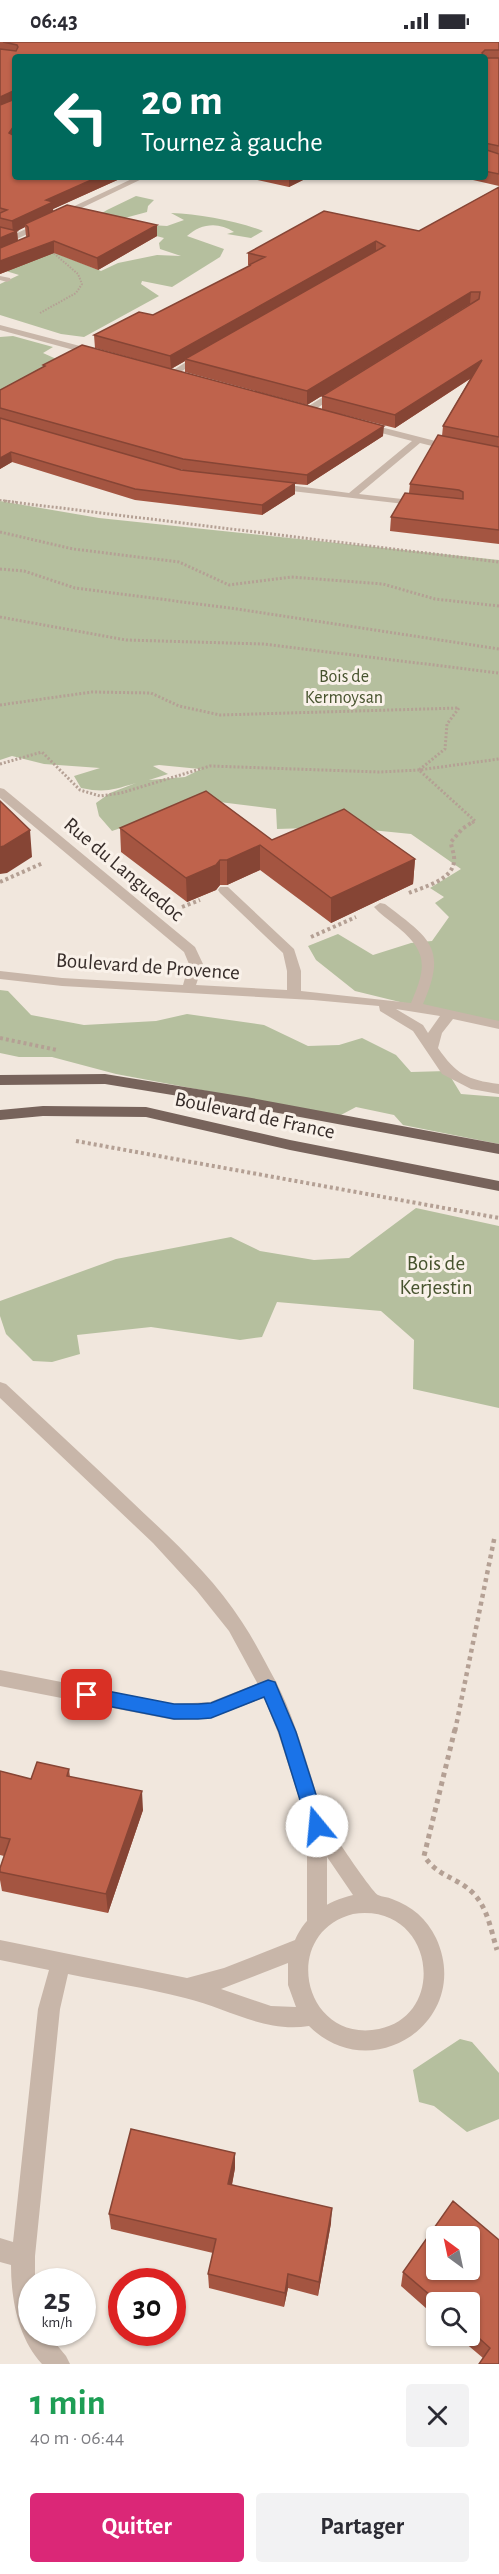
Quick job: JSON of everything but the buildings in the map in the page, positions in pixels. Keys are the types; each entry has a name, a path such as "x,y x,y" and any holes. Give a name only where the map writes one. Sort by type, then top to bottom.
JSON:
{"main road":[{"name":"Boulevard de France","path":"0,1080 105,1079 246,1102 499,1149"},
{"name":"Boulevard de France","path":"0,1115 43,1111 146,1112 290,1145 499,1186"}],"street":[{"path":"0,234 18,235 136,180"},
{"path":"18,235 26,243"},
{"path":"4,328 101,355"},
{"path":"171,374 212,350"},
{"path":"159,370 189,379"},
{"path":"307,411 345,387"},
{"path":"296,408 317,414"},
{"path":"359,425 463,450"},
{"path":"351,496 418,440"},
{"path":"269,486 434,506"},
{"name":"Rue du Languedoc","path":"0,792 190,950 196,964 188,990"},
{"path":"224,890 285,948 292,960 294,995"},
{"path":"380,907 417,936 431,957 430,972 415,1008"},
{"name":"Boulevard de Provence","path":"0,975 73,983 294,995 370,1002 449,1014 499,1025"},
{"path":"370,1002 406,1019 418,1028 432,1047 437,1060 447,1071 476,1086 499,1089"},
{"path":"432,1047 435,1032 449,1014"},
{"path":"0,1388 159,1538 235,1626 268,1687 288,1732 317,1826 317,1922"},
{"path":"0,1678 174,1712 211,1710 268,1687"},
{"path":"317,1826 372,1905"},
{"path":"352,1905 372,1905 394,1911 414,1924 429,1944 436,1966 436,1986 429,2004 418,2020 401,2032 381,2039 360,2040 339,2033 314,2015 298,1987 296,1970 300,1947 317,1922 333,1911 352,1905"},
{"path":"187,1988 224,1978 300,1947"},
{"path":"0,1950 187,1988 272,2016 288,2019 314,2015"},
{"path":"24,2268 49,2009 61,1962"},
{"path":"0,2250 24,2256"},
{"path":"42,2346 58,2364"}],"path":[{"path":"4,328 76,293 82,284 78,274 46,247 18,235"},
{"path":"0,500 499,562"},
{"path":"0,532 73,549 179,562 229,585 291,578 383,584 435,599 499,606"},
{"path":"0,569 24,571 75,588 237,609 499,649"},
{"path":"0,617 61,631 127,640 254,643 499,673"},
{"path":"0,705 92,693 151,693 179,706 220,715 459,708 447,724 445,749 419,770"},
{"path":"0,764 42,752 80,790 100,796 121,793 210,766 345,771 419,770 499,759"},
{"path":"285,948 380,907 434,881 452,869 454,863 450,842 453,835 475,821 419,770"},
{"path":"0,882 72,850"},
{"path":"153,918 224,890"},
{"path":"64,1139 499,1218"},
{"path":"495,1535 462,1702 424,1856 432,1868 472,1892 484,1907 497,1950"}],"green space":[{"path":"136,196 154,200 148,206 147,212 121,219 63,256 101,271 118,263 157,255 181,256 160,249 159,243 164,238 145,233 151,225 167,226 184,220 171,213 218,219 263,231 251,238 227,234 234,232 216,225 209,225 192,232 187,236 224,249 220,257 172,287 142,281 141,284 159,296 84,337 61,334 0,315 0,284 19,275 6,271 107,210"},
{"path":"13,336 53,347 43,353 63,362 0,395 0,337"},
{"name":"Bois de Kermoysan","path":"0,501 99,518 499,560 499,1024 355,991 316,960 308,946 338,934 373,955 411,943 432,941 449,917 435,903 444,897 430,888 461,869 411,834 341,827 277,829 276,809 203,800 112,831 99,816 96,803 110,793 136,783 109,790 89,790 81,788 74,776 100,768 44,764 12,756 0,760","holes":["153,766 201,769 185,777 149,780 168,774"]},
{"path":"0,990 8,991 31,1015 84,1025 156,1021 187,1014 264,1025 308,1046 339,1045 362,1038 396,1055 411,1072 447,1071 461,1094 499,1097 499,1144 403,1125 394,1115 356,1107 339,1116 116,1074 52,1057 19,1057 0,1053"},
{"name":"Bois de Kerjestin","path":"416,1208 499,1226 499,1408 413,1389 414,1340 381,1311 277,1302 262,1337 240,1340 151,1327 77,1335 80,1354 52,1362 33,1361 6,1334 0,1316 0,1301 116,1259 231,1237 260,1251 314,1260 349,1258"},
{"path":"460,2039 472,2042 499,2073 499,2119 467,2132 434,2106 419,2102 413,2070"}],"route":[{"path":"87,1695 174,1712 198,1711 224,1706 268,1687 288,1732 317,1826"}]}
